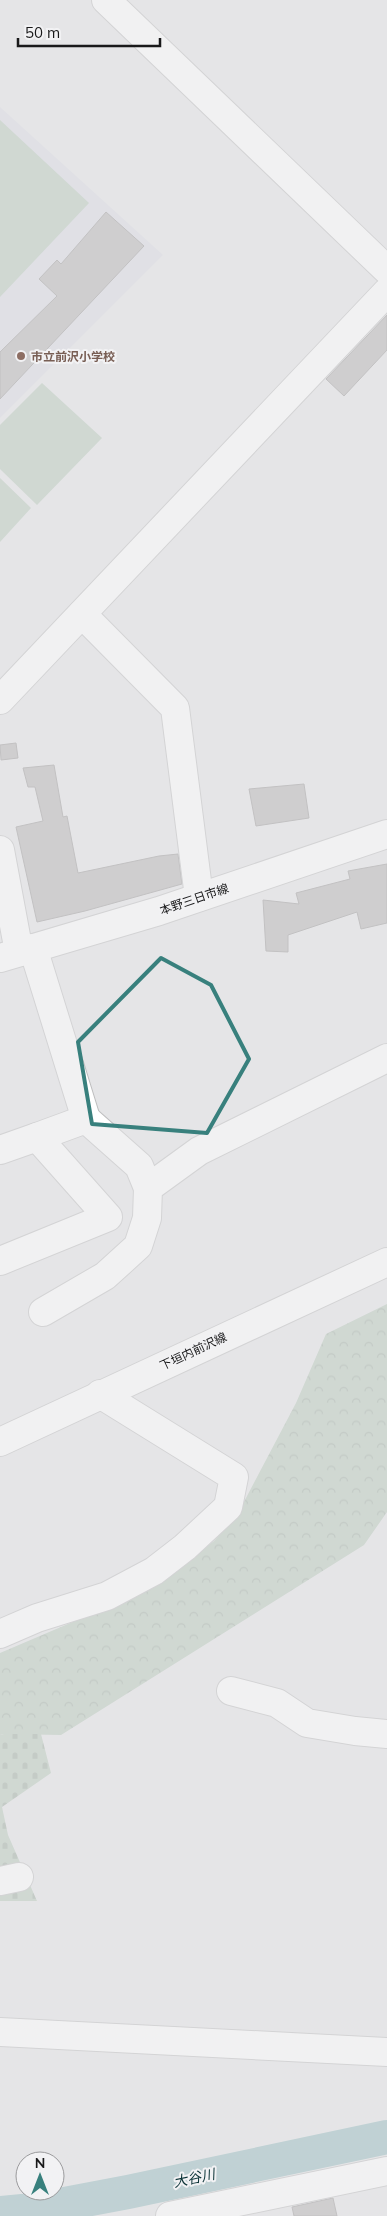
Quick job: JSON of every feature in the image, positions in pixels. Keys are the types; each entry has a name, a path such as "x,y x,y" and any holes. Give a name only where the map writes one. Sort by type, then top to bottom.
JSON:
{"street":[{"path":"106,0 387,270"},
{"path":"0,700 387,292"},
{"path":"82,614 175,708 199,897"},
{"name":"本野三日市線","path":"17,953 199,897 387,834"},
{"path":"0,850 17,953 86,1119 138,1166 148,1188 147,1218 138,1246 105,1276 43,1312"},
{"path":"148,1188 198,1151 387,1058"},
{"path":"0,1150 86,1119"},
{"path":"0,1261 108,1217 37,1137"},
{"name":"下垣内前沢線","path":"0,1442 387,1262"},
{"path":"0,1634 38,1618 107,1596 154,1571 185,1547 228,1507 234,1477 100,1394"},
{"path":"231,1691 276,1703 307,1723 387,1734"},
{"path":"0,2032 387,2052"},
{"path":"170,2216 284,2204 387,2171"}],"highlighted area":[{"path":"161,958 211,985 249,1059 207,1133 92,1124 78,1042"}],"shaded area":[{"path":"0,107 163,255 0,418"}],"green space":[{"path":"0,120 89,203 0,297"},
{"path":"42,383 102,438 37,505 0,469 0,425"},
{"path":"0,478 31,508 0,542"},
{"path":"387,1304 387,1512 364,1545 61,1735 0,1735 0,1653 150,1589 214,1541 237,1515 296,1403 326,1334"},
{"path":"41,1734 51,1773 2,1807 8,1835 37,1901 0,1901 0,1735"}],"building":[{"path":"106,212 144,246 0,399 0,352 57,296 39,279 57,260 61,264"},
{"path":"387,315 387,350 344,396 326,379"},
{"path":"16,743 18,758 1,760 0,745"},
{"path":"54,765 63,817 67,816 78,873 159,856 178,854 182,884 85,911 37,922 16,827 43,821 35,787 28,787 23,768"},
{"path":"304,784 309,818 256,826 249,789"},
{"path":"387,864 387,923 361,929 357,912 288,935 288,952 266,951 263,900 299,904 296,893 350,879 348,871"},
{"path":"333,2198 337,2216 294,2216 292,2207"}],"waterway":[{"name":"大谷川","path":"0,2213 33,2210 128,2192 387,2137"}],"place":[{"name":"市立前沢小学校","path":"21,356"}]}
